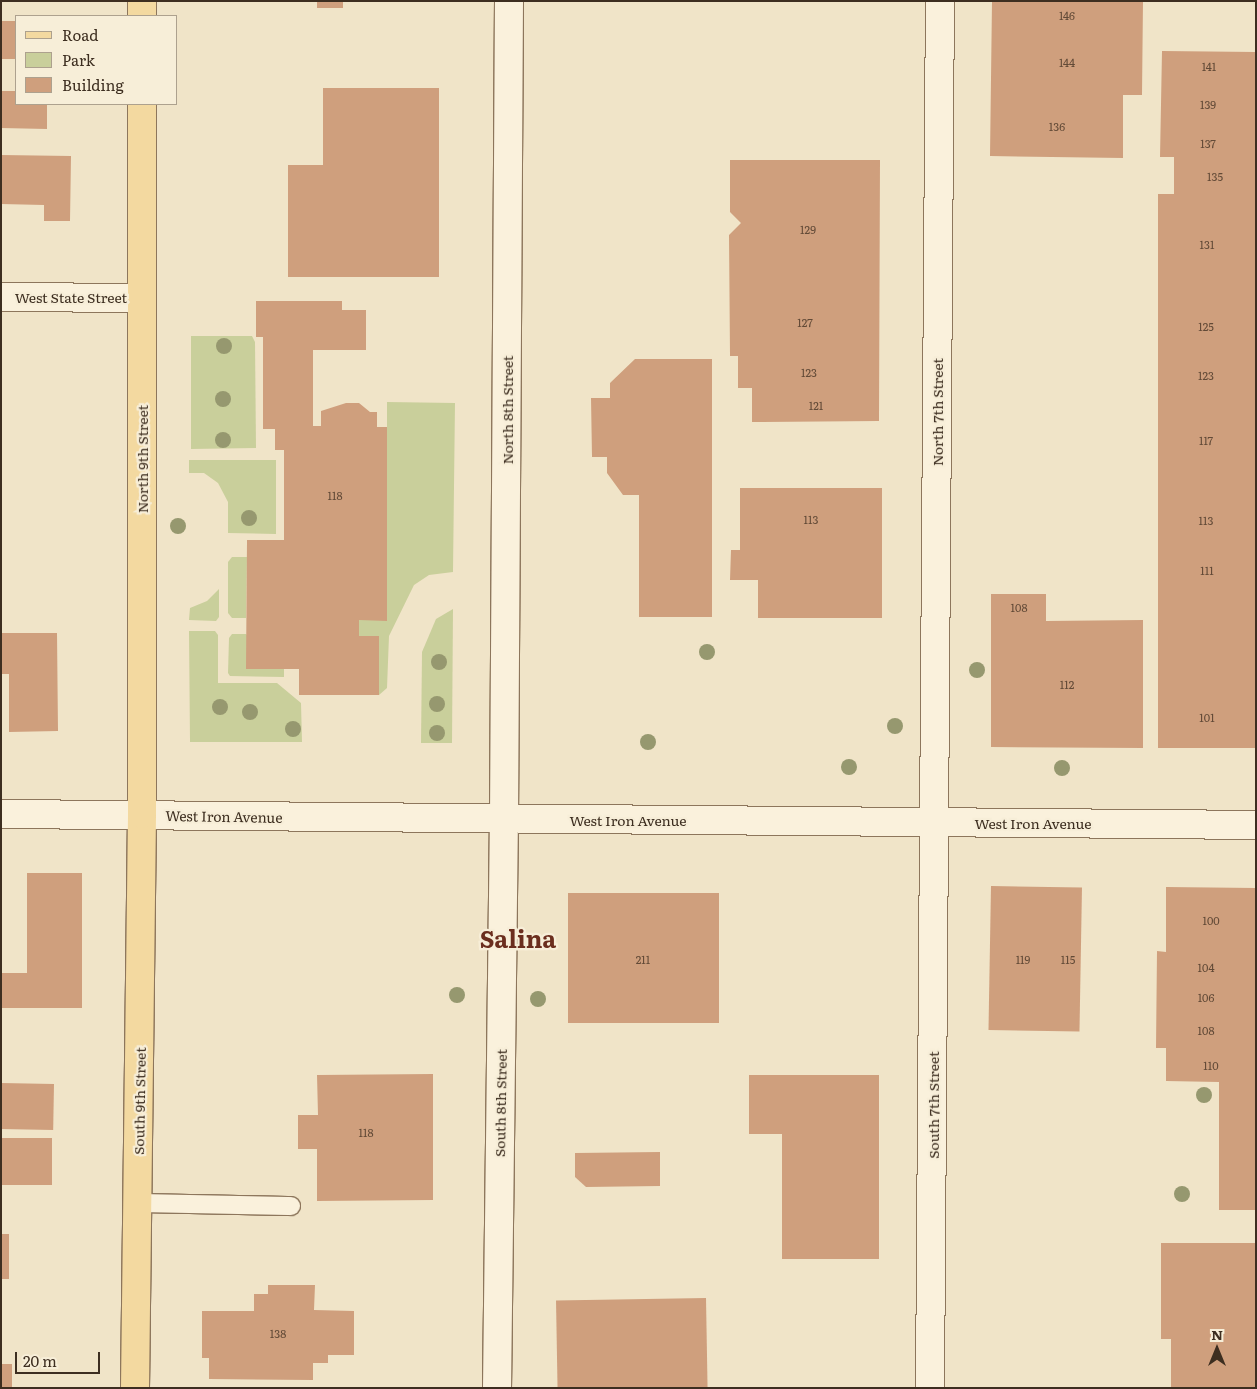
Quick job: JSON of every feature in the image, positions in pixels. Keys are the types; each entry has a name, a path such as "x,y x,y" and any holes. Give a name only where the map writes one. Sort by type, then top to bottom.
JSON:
{"main road":[{"path":"142,1 142,15"},
{"name":"North 9th Street","path":"142,105 142,814"},
{"name":"South 9th Street","path":"135,1388 142,814"}],"street":[{"name":"North 8th Street","path":"504,819 509,1"},
{"name":"North 7th Street","path":"935,822 940,1"},
{"name":"West State Street","path":"1,297 142,298"},
{"name":"West Iron Avenue","path":"1,814 1256,825"},
{"name":"South 8th Street","path":"497,1388 504,819"},
{"name":"South 7th Street","path":"930,1388 935,822"}],"lane":[{"path":"137,1204 291,1206"}],"green space":[{"path":"191,336 252,336 255,342 256,448 191,449"},
{"path":"387,402 455,403 453,572 429,575 414,585 389,636 387,688 379,695 359,636 359,620 387,620"},
{"path":"189,460 276,460 276,534 228,533 228,502 218,483 204,473 189,473"},
{"path":"232,557 247,557 246,618 232,618 228,613 228,562"},
{"path":"219,589 219,617 216,621 189,620 190,608 207,601"},
{"path":"453,609 452,743 421,743 422,652 436,619"},
{"path":"189,631 215,631 218,635 218,683 277,683 301,703 302,742 190,742"},
{"path":"232,634 246,634 284,669 284,677 230,676 228,673 229,638"}],"building":[{"path":"317,1 343,1 343,8 317,8"},
{"path":"992,1 1143,1 1142,95 1123,95 1123,158 990,156"},
{"path":"1,21 15,21 15,59 1,59"},
{"path":"1162,51 1256,52 1256,748 1158,748 1158,194 1174,194 1174,157 1160,157"},
{"path":"323,88 439,88 439,277 288,277 288,165 323,165"},
{"path":"1,91 15,91 15,105 47,105 47,129 1,128"},
{"path":"1,155 71,156 70,221 44,221 44,205 1,204"},
{"path":"730,160 880,160 879,421 752,422 752,388 738,388 738,356 730,356 729,235 741,223 730,212"},
{"path":"256,301 342,301 342,310 366,310 366,350 313,350 313,426 321,426 321,411 346,403 359,403 370,412 377,412 377,427 387,427 387,621 359,620 359,636 379,636 379,695 299,695 299,669 246,669 247,540 284,540 284,450 275,450 275,429 263,429 263,337 256,337"},
{"path":"635,359 712,359 712,617 639,617 639,495 623,495 607,473 607,457 592,457 591,398 610,398 610,383"},
{"path":"740,488 882,488 882,618 758,618 758,580 730,580 731,550 740,550"},
{"path":"991,594 1046,594 1046,621 1143,620 1143,748 991,747"},
{"path":"1,633 57,633 58,731 9,732 9,674 1,674"},
{"path":"27,873 82,873 82,1008 1,1008 1,973 27,973"},
{"path":"991,886 1082,888 1079,1032 988,1030"},
{"path":"1166,887 1256,888 1256,1210 1219,1210 1219,1082 1166,1081 1166,1048 1156,1048 1157,951 1166,952"},
{"path":"568,893 719,893 719,1023 568,1023"},
{"path":"433,1074 433,1200 317,1201 317,1149 298,1149 298,1115 318,1115 317,1075"},
{"path":"749,1075 879,1075 879,1259 782,1259 782,1134 749,1134"},
{"path":"1,1083 54,1084 53,1130 1,1129"},
{"path":"1,1138 52,1138 52,1185 1,1185"},
{"path":"660,1152 660,1186 586,1187 575,1177 575,1153"},
{"path":"1,1234 9,1234 9,1279 1,1279"},
{"path":"1161,1243 1256,1243 1256,1388 1171,1388 1171,1339 1161,1339"},
{"path":"268,1285 315,1285 314,1310 354,1311 354,1355 328,1355 328,1363 313,1363 313,1380 209,1379 209,1358 202,1358 202,1311 254,1311 254,1294 268,1294"},
{"path":"706,1298 708,1388 558,1388 556,1301"},
{"path":"1,1364 12,1364 12,1387 1,1387"}],"district":[{"name":"Salina","path":"518,938"}]}
